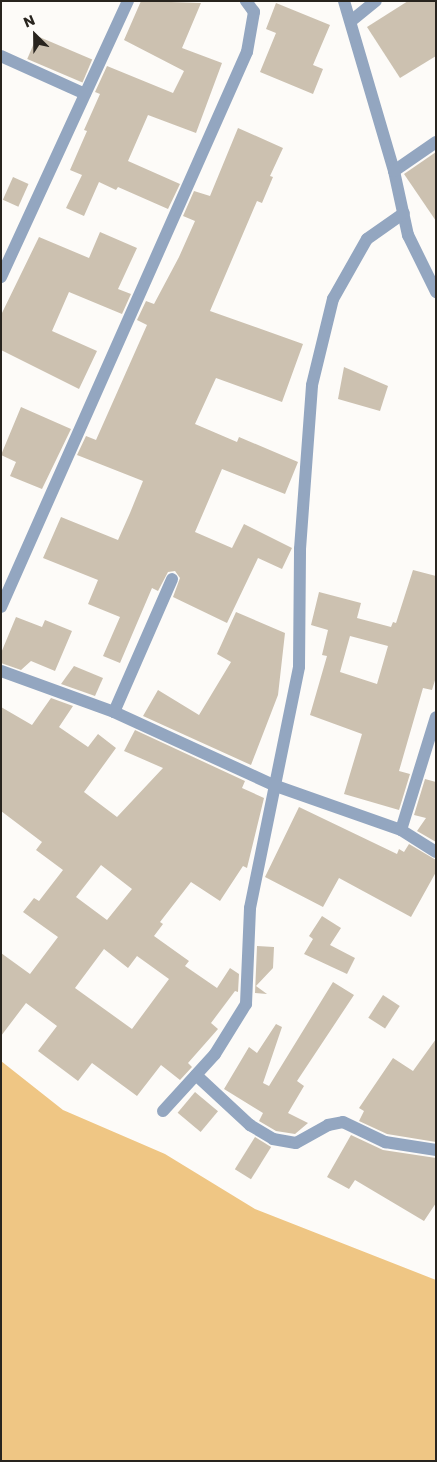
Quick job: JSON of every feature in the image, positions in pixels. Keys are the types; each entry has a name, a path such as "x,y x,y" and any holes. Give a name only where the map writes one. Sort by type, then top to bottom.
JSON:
{"street":[{"path":"1,277 128,1"},
{"path":"1,607 247,52 254,12 246,1"},
{"path":"344,1 394,171 408,235 436,292"},
{"path":"351,21 376,1"},
{"path":"1,56 85,94"},
{"path":"394,171 436,142"},
{"path":"163,1111 215,1054 246,1004 250,908 299,667 300,549 312,384 333,299 367,239 404,213"},
{"path":"114,712 172,579"},
{"path":"1,671 114,712 276,786 401,830 436,852"},
{"path":"401,830 436,717"},
{"path":"196,1075 250,1125 273,1138 296,1143 328,1125 342,1122 384,1142 436,1150"}],"shaded area":[{"path":"1,1061 63,1110 165,1154 255,1209 436,1280 436,1461 1,1461"}],"building":[{"path":"141,1 201,3 182,48 222,63 196,133 148,115 128,161 180,184 168,209 118,187 116,190 99,182 84,216 66,208 82,175 70,170 87,131 84,130 100,94 95,92 107,66 173,93 184,71 124,40"},
{"path":"408,1 436,1 436,56 400,78 367,27"},
{"path":"276,3 330,25 313,65 323,69 313,94 260,72 276,33 266,29"},
{"path":"37,36 92,59 82,82 27,59"},
{"path":"238,128 283,148 270,176 273,177 262,203 257,201 210,311 303,344 282,402 216,378 195,424 237,442 239,437 298,462 285,494 222,469 195,532 232,548 244,524 292,548 282,569 258,558 227,623 173,597 180,578 175,571 168,572 158,591 152,588 120,663 103,656 120,617 88,604 98,580 43,558 61,517 118,540 143,481 77,455 86,436 96,440 147,325 137,320 146,301 154,304 179,257 195,221 183,216 194,191 210,196"},
{"path":"436,152 436,221 404,174"},
{"path":"13,177 29,184 18,207 3,200"},
{"path":"100,232 137,248 118,289 131,294 122,314 69,292 52,331 97,351 79,389 1,350 1,315 39,237 89,258"},
{"path":"344,367 388,386 380,411 338,399"},
{"path":"21,407 71,429 42,489 10,476 16,462 1,455"},
{"path":"413,570 436,576 436,677 432,690 423,688 399,771 410,774 399,810 344,794 362,734 310,715 327,656 322,655 328,630 311,625 319,592 361,603 357,618 391,627 393,622 396,623","holes":["350,636 388,646 377,684 340,672"]},
{"path":"236,612 285,633 278,695 251,765 143,716 158,690 199,715 231,662 217,654"},
{"path":"16,617 42,627 45,620 72,631 55,671 31,661 21,670 1,663 1,653"},
{"path":"74,666 103,678 95,696 61,684"},
{"path":"51,698 73,706 59,727 88,747 98,734 116,748 84,792 117,817 163,768 124,751 135,730 245,781 242,788 264,798 247,868 243,866 220,901 191,882 160,922 163,924 154,936 189,961 185,966 217,988 230,968 239,974 238,992 235,991 211,1023 218,1029 188,1063 192,1067 180,1080 161,1065 137,1096 92,1063 78,1081 38,1051 57,1026 26,1003 1,1036 1,953 30,974 58,937 23,912 34,898 39,901 63,870 36,850 42,842 1,811 1,707 32,725","holes":["101,865 132,889 107,920 76,897","104,949 128,968 137,956 169,979 132,1029 75,988"]},
{"path":"425,779 436,782 436,842 417,831 426,818 414,815"},
{"path":"299,807 397,854 399,849 404,852 409,844 436,860 436,872 411,917 339,878 323,907 265,877"},
{"path":"322,916 341,928 330,945 355,958 347,974 304,954 313,939 309,936"},
{"path":"257,946 274,947 273,968 256,986 267,994 255,993"},
{"path":"333,982 354,995 297,1081 304,1086 288,1113 308,1123 295,1134 276,1131 259,1121 263,1113 224,1089 249,1047 257,1053 276,1024 282,1027 263,1083 269,1086"},
{"path":"383,995 400,1006 385,1029 368,1018"},
{"path":"436,1039 436,1142 387,1134 359,1121 364,1111 359,1108 393,1058 413,1071"},
{"path":"195,1092 218,1111 201,1132 178,1113"},
{"path":"351,1135 383,1150 436,1158 436,1203 424,1221 355,1180 349,1189 327,1177"},
{"path":"255,1137 271,1147 251,1179 235,1169"}]}
